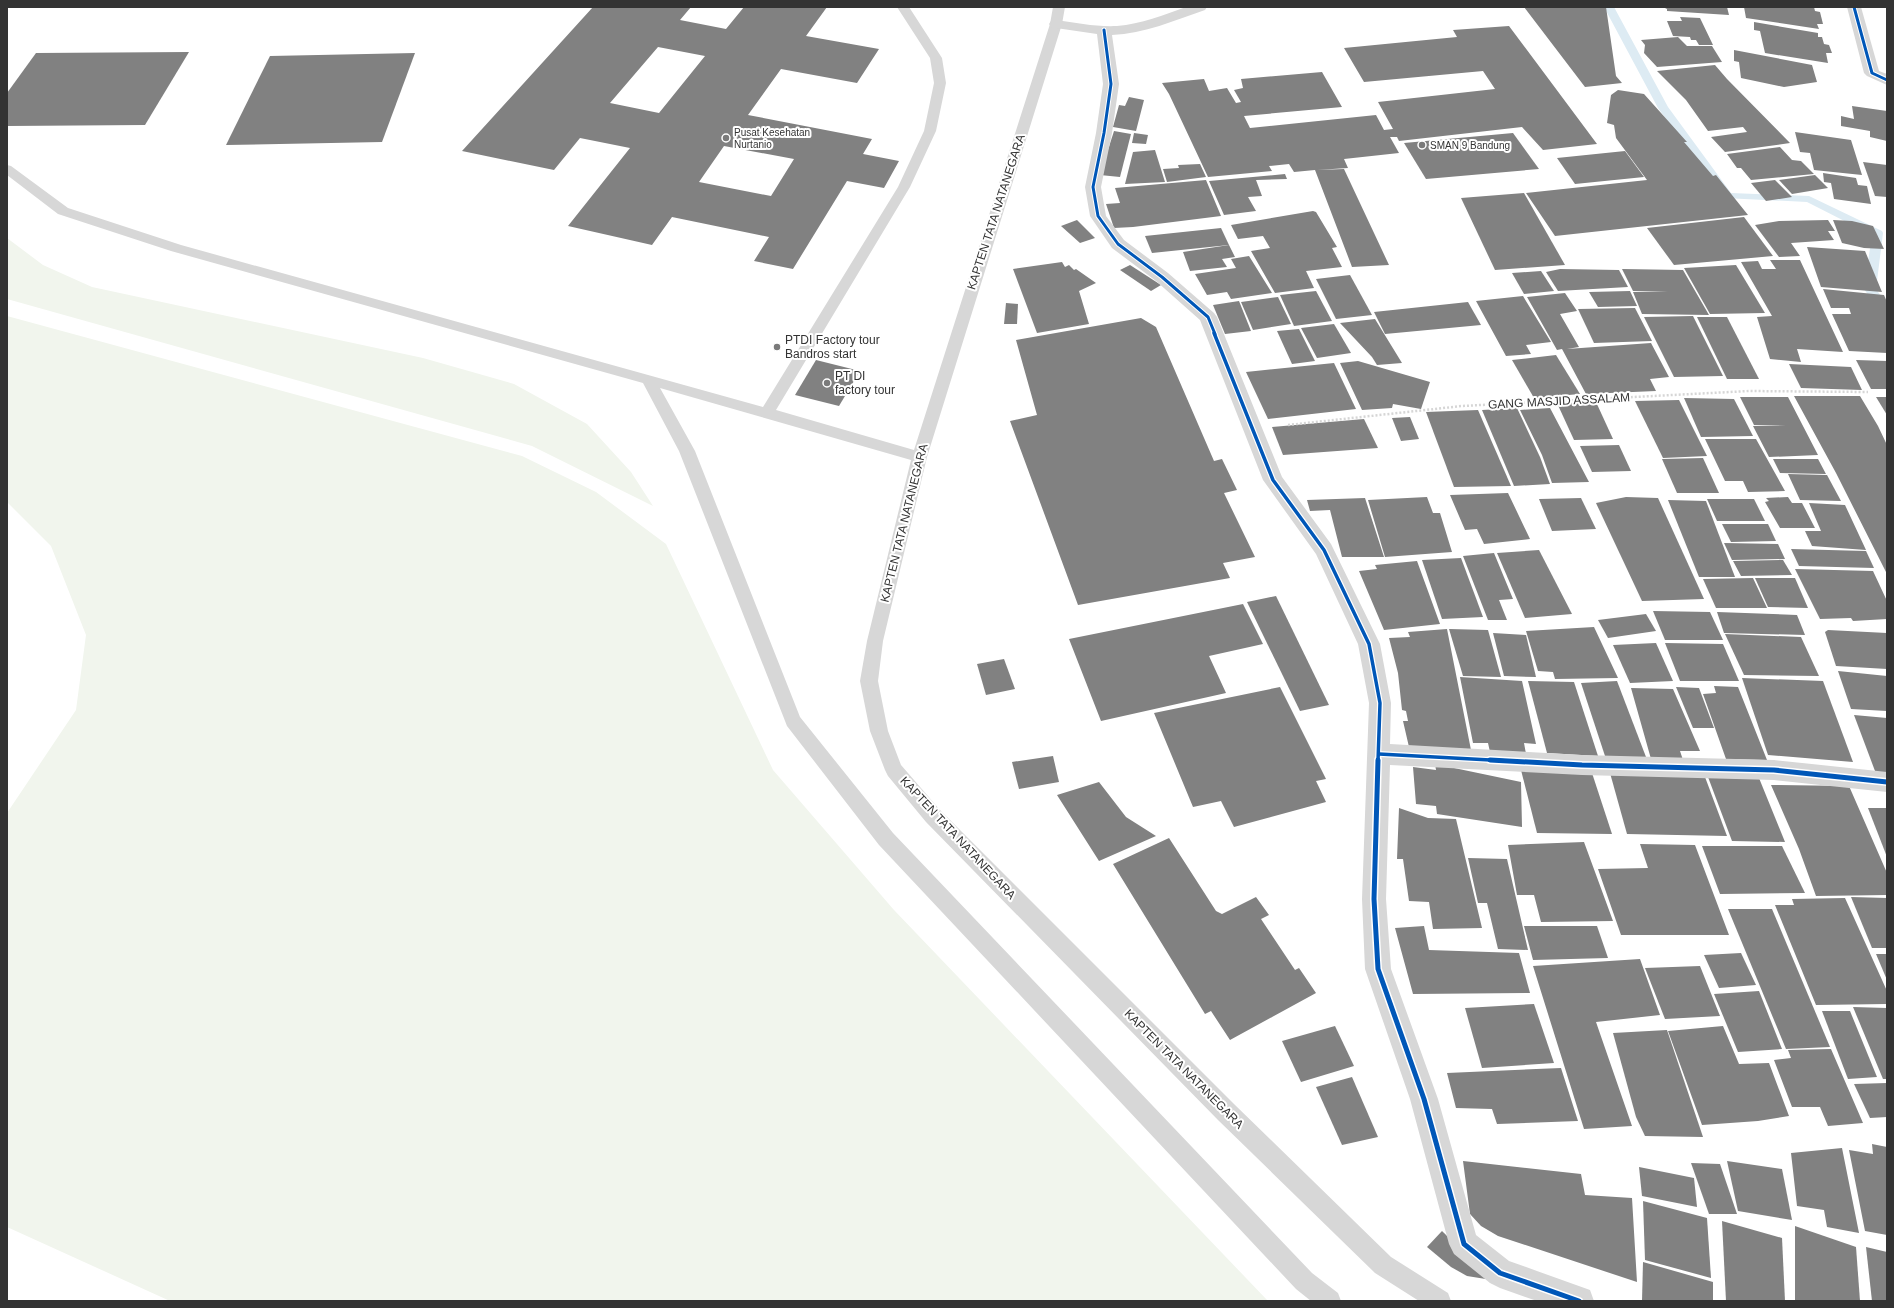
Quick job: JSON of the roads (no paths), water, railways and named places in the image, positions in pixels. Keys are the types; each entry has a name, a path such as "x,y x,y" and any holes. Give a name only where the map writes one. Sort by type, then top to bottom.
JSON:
{"street":[{"path":"1057,16 1104,30 1126,30 1160,21 1200,7"},
{"path":"1854,7 1872,74 1887,80"},
{"path":"1104,30 1111,84 1104,133 1093,187 1098,216 1118,244 1162,277 1208,317 1273,480 1324,550 1369,644 1380,703 1374,899 1378,969 1424,1099 1464,1244 1500,1273 1580,1301"},
{"path":"1379,754 1582,765 1774,770 1887,782"}],"lane":[{"path":"767,413 904,187 930,132 938,99 940,83 936,58 903,7"},
{"name":"KAPTEN TATA NATANEGARA","path":"1057,16 919,457 875,641 869,681 879,731 894,770 933,816 1220,1107 1360,1243 1383,1265 1440,1301"},
{"path":"7,169 63,211 169,246 648,379 919,457"},
{"path":"648,379 687,451 793,720 886,839 1304,1281 1330,1301"}],"waterway":[{"path":"1609,7 1663,108 1728,196 1809,199 1878,233 1870,289 1887,313"}],"place":[{"name":"Pusat Kesehatan Nurtanio","path":"726,138"},
{"name":"SMAN 9 Bandung","path":"1422,145"},
{"name":"PTDI Factory tour Bandros start","path":"777,347"},
{"name":"PT DI factory tour","path":"827,383"}]}
